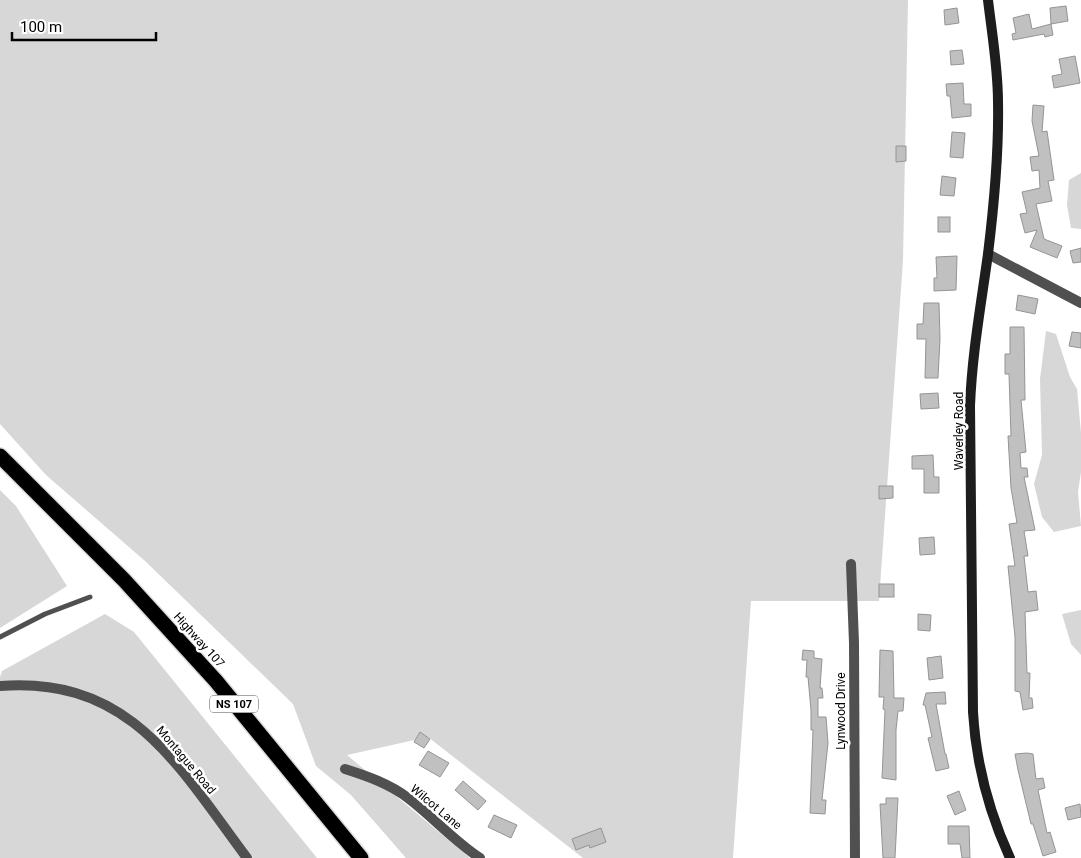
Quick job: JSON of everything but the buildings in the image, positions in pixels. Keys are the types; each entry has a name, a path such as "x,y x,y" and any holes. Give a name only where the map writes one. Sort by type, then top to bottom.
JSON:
{"highway":[{"name":"Highway 107","path":"0,456 124,580 216,681 361,858"},
{"path":"338,832 356,858"},
{"path":"338,832 366,858"}],"main road":[{"name":"Waverley Road","path":"988,0 998,102 996,162 988,254 972,357 970,406 973,712 974,739 984,792 1010,858"}],"street":[{"path":"988,254 1081,303"},
{"name":"Lynwood Drive","path":"851,564 855,858"},
{"name":"Montague Road","path":"0,686 43,686 78,692 112,708 138,724 165,751 247,858"},
{"name":"Wilcot Lane","path":"345,769 368,777 399,792 480,858"}],"lane":[{"path":"0,637 45,614 90,596"}],"shaded area":[{"path":"0,0 908,0 903,260 879,601 751,601 733,858 583,858 428,737 347,755 470,858 406,858 351,795 316,766 293,704 145,561 46,475 0,424"},
{"path":"1081,173 1081,229 1071,228 1067,205 1069,180"},
{"path":"1046,331 1056,334 1070,377 1077,389 1081,433 1081,472 1078,492 1081,526 1054,532 1042,517 1034,484 1042,455 1040,379"},
{"path":"0,490 16,506 67,586 0,628"},
{"path":"1081,610 1081,655 1071,644 1062,614"},
{"path":"105,614 134,632 317,858 0,858 0,677 2,671"}]}
